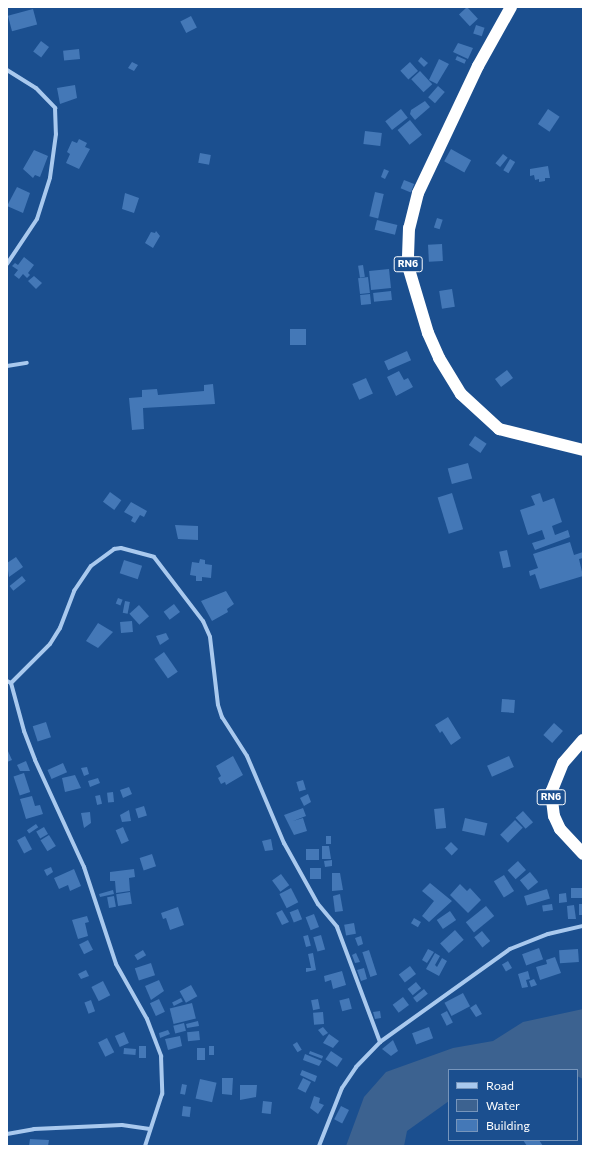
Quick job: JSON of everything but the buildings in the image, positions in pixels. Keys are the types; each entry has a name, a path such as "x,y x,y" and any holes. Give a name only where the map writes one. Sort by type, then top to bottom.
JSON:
{"highway":[{"name":"RN6","path":"511,7 475,73 418,193 408,228 408,266 419,310 439,358 466,399 500,429 583,450"},
{"name":"RN6","path":"583,740 563,763 551,792 554,816 560,829 583,854"}],"street":[{"path":"7,70 36,88 55,108 56,134 50,178 37,219 7,264"},
{"path":"7,366 28,363"},
{"path":"145,1146 162,1094 161,1056 147,1019 116,964 73,840 48,790 24,731 9,682 50,644 60,628 74,591 91,566 114,549 121,548 154,557 203,621 210,637 218,705 222,717 247,756 284,843 318,904 337,927 380,1042"},
{"path":"319,1146 342,1088 356,1067 380,1042 510,949 548,934 583,926"},
{"path":"7,1134 34,1129 122,1124 150,1129"}],"water":[{"path":"583,1009 583,1079 578,1076 578,1069 448,1069 448,1102 407,1131 404,1146 346,1146 364,1097 386,1072 453,1048 493,1041 523,1022"}]}
